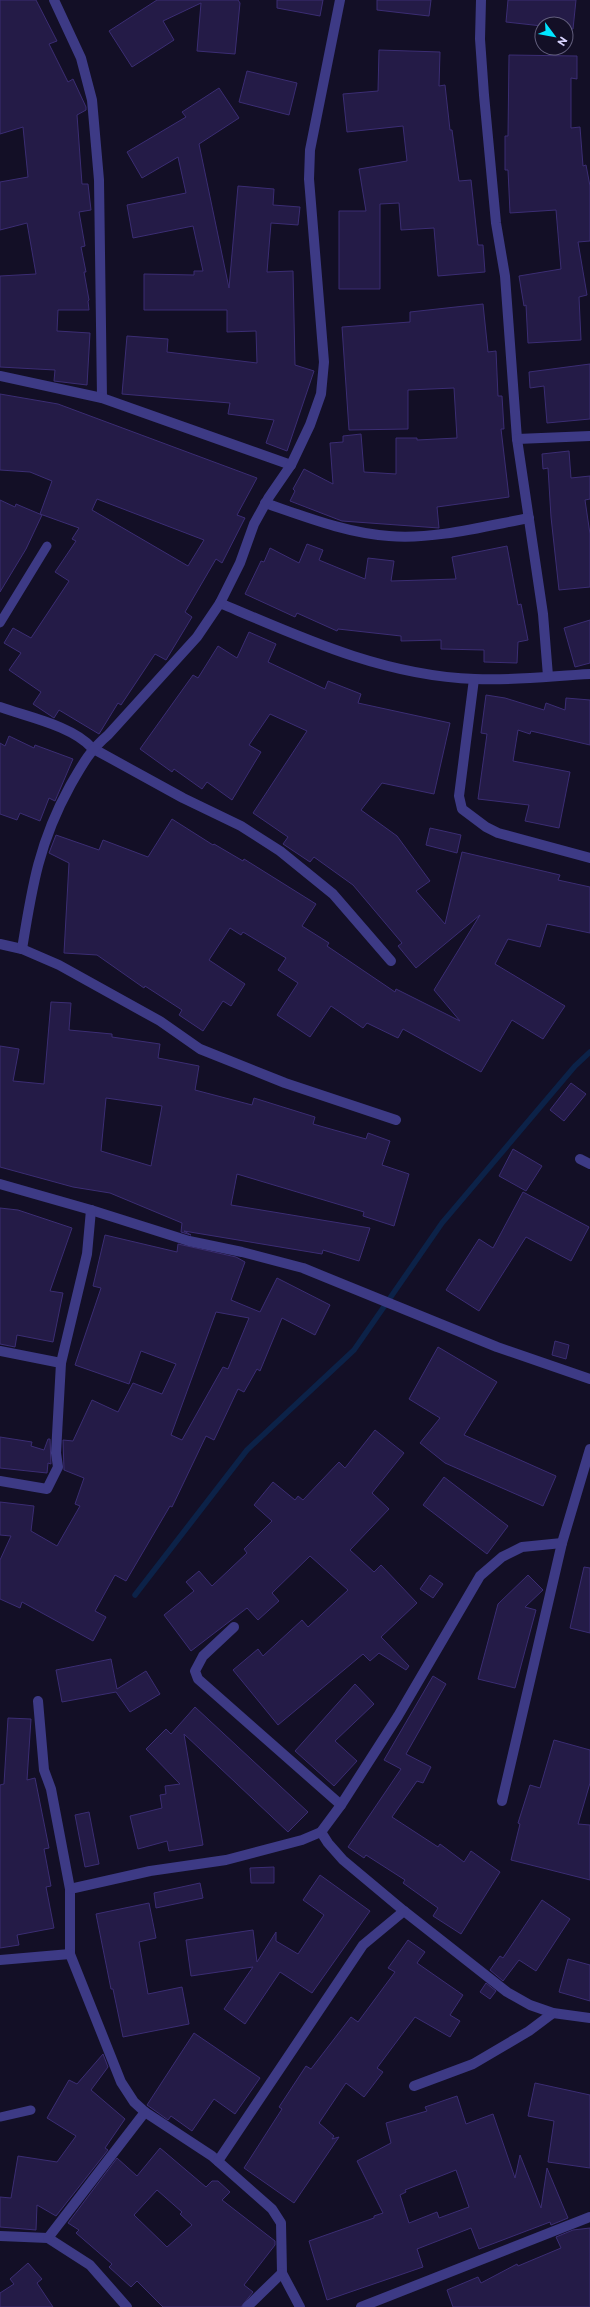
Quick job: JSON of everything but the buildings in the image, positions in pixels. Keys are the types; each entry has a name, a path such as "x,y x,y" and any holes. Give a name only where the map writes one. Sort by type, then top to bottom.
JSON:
{"street":[{"path":"54,0 81,58 92,100 99,180 102,398"},
{"path":"22,949 32,886 43,844 63,798 92,748 108,735 196,637 220,603 230,586 254,524 265,503 291,465 308,432 321,394 324,362 309,179 310,150 340,0"},
{"path":"481,0 480,40 484,95 496,223 505,276 517,439 543,614 548,676"},
{"path":"0,376 102,398 291,465"},
{"path":"517,439 590,436"},
{"path":"265,503 344,529 390,536 462,530 529,518"},
{"path":"220,603 331,650 373,663 412,672 474,679 590,674"},
{"path":"474,679 459,796 462,809 486,827 498,833 590,858"},
{"path":"0,707 73,733 85,740 92,748 183,798 241,826 280,851 333,894 391,961"},
{"path":"0,944 22,949 59,965 160,1021 200,1049 285,1083 396,1120"},
{"path":"580,1160 590,1164"},
{"path":"0,1184 91,1210 189,1241 242,1252 303,1268 497,1347 590,1379"},
{"path":"0,1481 47,1489 58,1467 56,1453 62,1362 87,1254 91,1210"},
{"path":"0,1351 62,1362"},
{"path":"502,1801 562,1543 590,1449"},
{"path":"70,1889 150,1871 226,1860 302,1840 321,1832 341,1805 398,1716 480,1576 502,1557 522,1547 562,1543"},
{"path":"234,1627 203,1656 195,1671 198,1679 341,1805"},
{"path":"38,1701 44,1770 51,1789 70,1889 70,1954 121,2082 134,2102 145,2112 218,2161 272,2209 281,2223 282,2273 300,2307"},
{"path":"321,1832 328,1843 343,1860 404,1911 507,1992 530,2005 553,2013 590,2018"},
{"path":"218,2161 363,1945 404,1911"},
{"path":"0,1960 70,1954"},
{"path":"414,2086 473,2064 529,2031 553,2013"},
{"path":"48,2238 145,2112"},
{"path":"361,2307 590,2217"},
{"path":"0,2236 48,2238 90,2265 127,2307"},
{"path":"247,2307 282,2273"}],"lane":[{"path":"0,623 47,546"},
{"path":"0,2117 31,2110"}],"waterway":[{"path":"135,1595 247,1450 354,1350 442,1223 575,1066 590,1052"}]}
